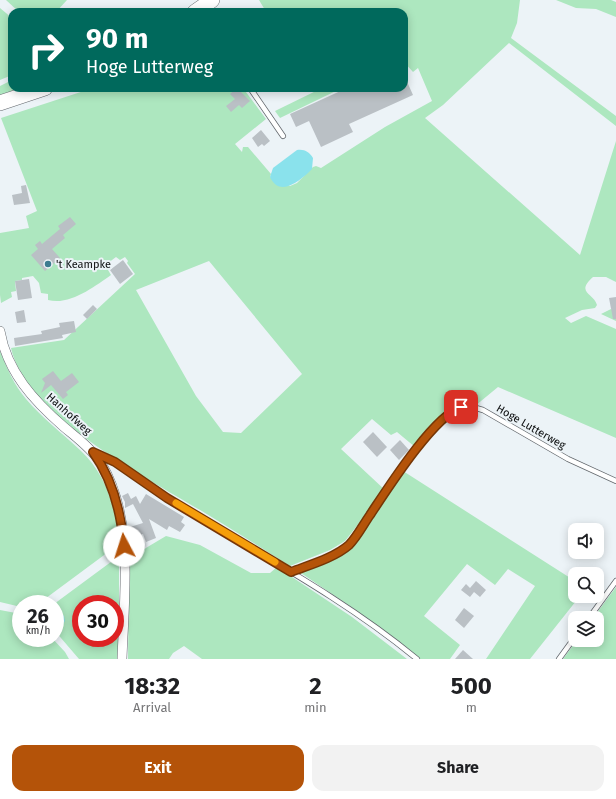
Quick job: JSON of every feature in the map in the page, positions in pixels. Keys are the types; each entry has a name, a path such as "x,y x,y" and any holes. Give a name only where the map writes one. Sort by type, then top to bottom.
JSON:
{"main road":[{"path":"201,8 212,0"},
{"path":"0,103 33,92"}],"street":[{"name":"Hanhofweg","path":"0,331 1,345 13,369 29,393 93,452 106,472 118,504 122,522 124,546 122,659"}],"lane":[{"path":"253,92 283,136"},
{"name":"Hoge Lutterweg","path":"291,572 333,555 349,544 398,474 437,424 449,413 461,407 469,406 483,410 568,459 616,481"},
{"path":"93,452 115,462 167,498 291,572 361,616 417,659"},
{"path":"594,611 616,582"},
{"path":"559,659 568,647"}],"green space":[{"path":"6,0 67,0 60,8 15,8"},
{"path":"259,0 520,0 517,23 511,38 616,116 616,126 509,43 443,105 425,118 580,255 616,141 616,282 606,277 593,277 588,282 586,290 597,305 595,308 582,310 565,318 571,323 586,316 616,329 616,438 498,387 475,406 456,406 448,411 433,424 415,447 397,432 391,435 372,419 341,449 385,490 345,541 330,550 290,566 216,519 123,464 93,443 64,421 40,398 21,373 11,348 64,340 135,274 127,263 128,261 125,257 120,260 116,257 108,263 111,268 108,270 111,275 82,294 73,298 56,301 48,300 48,294 41,293 39,283 33,276 15,281 16,291 11,292 12,297 1,303 0,233 29,228 26,216 37,211 1,118 81,92 246,92 266,119 235,144 242,152 243,147 248,147 271,174 270,177 290,186 297,183 313,167 316,166 321,168 385,127 432,101 418,68 413,72 408,66 408,8 264,8","holes":["209,261 302,374 241,433 223,432 196,396 136,290"]},
{"path":"556,0 611,0 616,2 616,17 596,9 576,8"},
{"path":"0,8 8,15 8,77 0,80"},
{"path":"8,82 9,92 0,95 0,86"},
{"path":"314,92 334,92 280,118 275,111"},
{"path":"611,309 616,312 616,321 601,314"},
{"path":"0,351 14,382 26,399 45,419 80,450 97,470 112,505 118,531 119,544 50,595 12,595 12,605 0,602"},
{"path":"403,471 568,577 568,603 574,603 530,659 486,659 535,586 508,569 495,585 467,564 424,616 460,645 450,659 419,659 357,611 298,571 334,556 353,543"},
{"path":"166,536 200,545 251,573 270,573 277,567 352,617 407,659 202,659 184,646 173,653 169,659 128,659 129,558"},
{"path":"119,556 119,595 72,595 72,647 119,647 119,659 79,659 64,642 64,597"},
{"path":"616,587 616,659 563,659 572,647 604,647 604,611 598,611"},
{"path":"0,610 12,612 12,647 60,647 69,659 0,659"}],"water":[{"path":"297,150 305,151 313,158 312,169 297,182 285,187 279,186 274,183 270,177 273,168"}],"building":[{"path":"408,84 413,95 349,124 353,132 321,147 309,121 296,127 290,114 338,92 408,92"},
{"path":"232,92 241,92 250,101 242,108 239,105 231,112 226,106 235,99 230,94"},
{"path":"261,130 270,141 264,146 262,144 258,147 252,138"},
{"path":"26,185 30,203 14,205 12,195 22,193 21,186"},
{"path":"70,217 76,224 63,235 65,238 52,249 60,258 45,271 31,255 38,249 35,245 40,241 42,244 60,229 58,226"},
{"path":"123,260 133,274 120,284 110,270"},
{"path":"29,279 32,298 18,300 15,281"},
{"path":"616,297 616,319 613,319 609,298"},
{"path":"93,305 97,309 87,319 83,315"},
{"path":"24,310 26,322 17,323 15,312"},
{"path":"74,321 76,332 62,335 63,338 15,346 14,338 42,334 41,331 60,327 59,323"},
{"path":"53,371 61,381 72,373 79,382 66,392 68,395 63,399 51,385 41,393 45,383 42,379"},
{"path":"373,432 387,447 377,457 363,442"},
{"path":"400,440 409,450 399,460 390,450"},
{"path":"128,493 131,499 136,496 140,504 146,494 184,517 181,522 185,525 180,532 169,526 167,530 149,519 156,538 146,542 143,534 137,536 136,532 133,533 130,527 143,523 133,504 125,508 125,502 122,496"},
{"path":"476,581 486,590 480,597 474,592 470,597 461,590 466,584 470,588"},
{"path":"464,608 474,616 464,628 455,620"},
{"path":"463,650 473,659 455,659"}],"slow traffic":[{"path":"176,503 275,562"}],"place":[{"name":"'t Keampke","path":"48,264"}],"route":[{"path":"124,546 122,522 118,504 106,472 93,452 115,462 167,498 291,572 333,555 349,544 398,474 437,424 449,413 461,407"}]}
